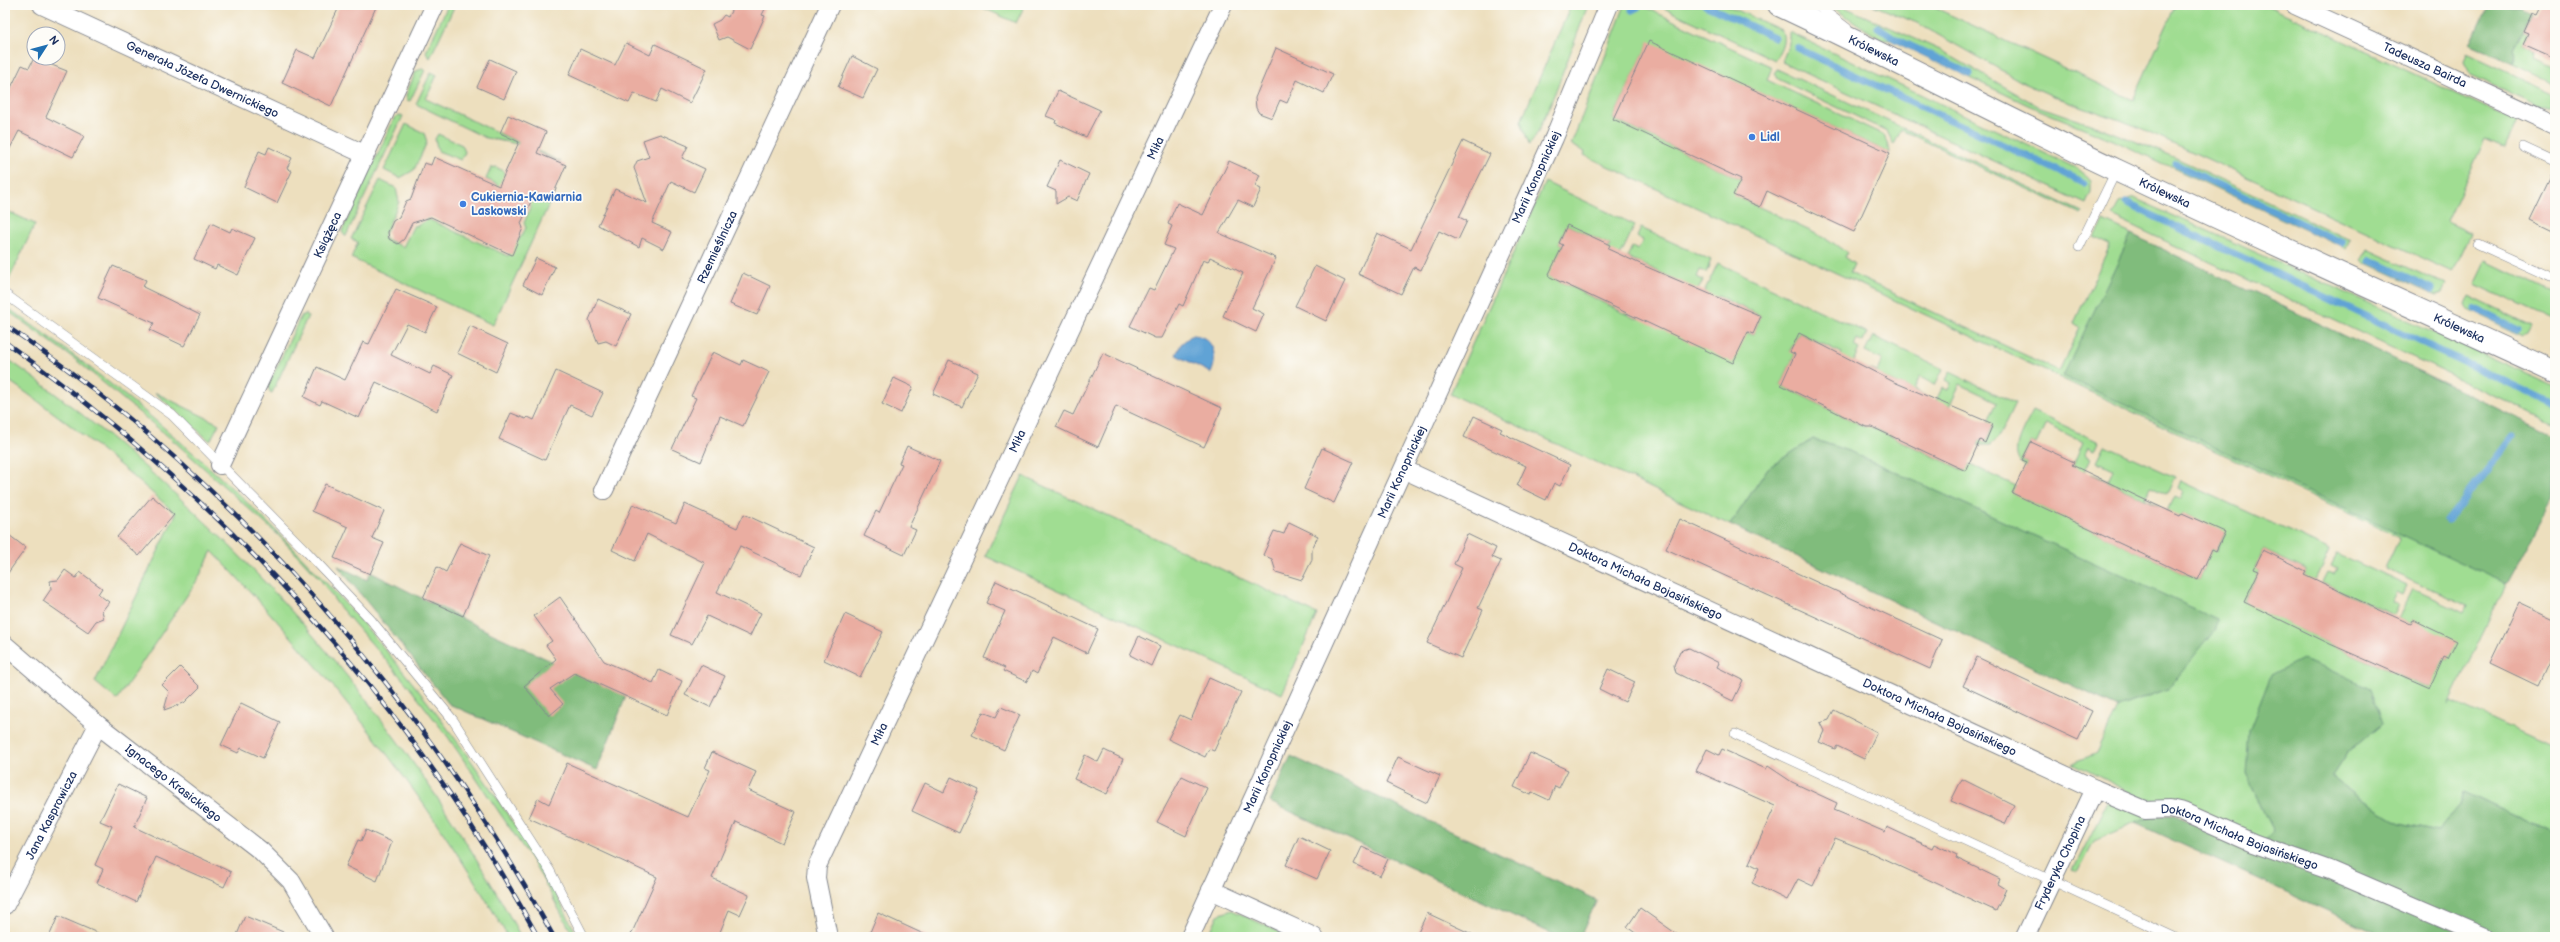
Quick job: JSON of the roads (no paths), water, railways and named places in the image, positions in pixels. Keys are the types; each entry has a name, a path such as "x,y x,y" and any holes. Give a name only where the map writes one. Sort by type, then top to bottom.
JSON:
{"main road":[{"name":"Królewska","path":"1779,5 1872,48 1942,87 2116,171 2555,372"}],"street":[{"name":"Generała Józefa Dwernickiego","path":"42,5 364,154"},
{"name":"Książęca","path":"220,465 364,154 435,5"},
{"name":"Rzemieślnicza","path":"604,490 830,5"},
{"name":"Miła","path":"828,937 816,878 820,859 1223,5"},
{"name":"Marii Konopnickiej","path":"1190,937 1405,470 1554,138 1609,5"},
{"name":"Tadeusza Bairda","path":"2295,5 2555,125"},
{"name":"Doktora Michała Bojasińskiego","path":"1405,470 2095,789 2145,810 2170,809 2183,812 2253,843 2329,870 2485,937"},
{"name":"Ignacego Krasickiego","path":"5,645 98,725 261,851 291,881 324,937"},
{"name":"Jana Kasprowicza","path":"5,905 98,725"},
{"name":"Fryderyka Chopina","path":"2025,937 2095,789"},
{"path":"1211,890 1314,937"}],"lane":[{"path":"1817,5 1872,48"},
{"path":"2523,147 2555,162"},
{"path":"2079,247 2116,171"},
{"path":"2478,244 2555,279"},
{"path":"5,294 172,415 306,550 371,620 453,720 550,872 584,937"},
{"path":"1735,734 1926,820 2051,881 2174,937"}],"water":[{"path":"1192,335 1205,339 1212,348 1214,360 1211,373 1176,355 1181,344"}],"waterway":[{"path":"1705,5 1774,37"},
{"path":"1632,10 1638,7"},
{"path":"1878,27 1896,39 1970,74"},
{"path":"1797,48 2084,183"},
{"path":"2175,164 2342,243"},
{"path":"2126,203 2555,405"},
{"path":"2370,260 2433,289"},
{"path":"2476,309 2518,329"},
{"path":"2448,521 2512,437"}],"railway":[{"path":"5,325 89,386 169,452 244,523 316,599 382,678 444,762 502,848 554,937"},
{"path":"5,342 85,403 162,468 236,537 305,610 370,686 431,766 487,850 538,937"}],"place":[{"name":"Lidl","path":"1752,137"},
{"name":"Cukiernia-Kawiarnia Laskowski","path":"463,204"}]}
